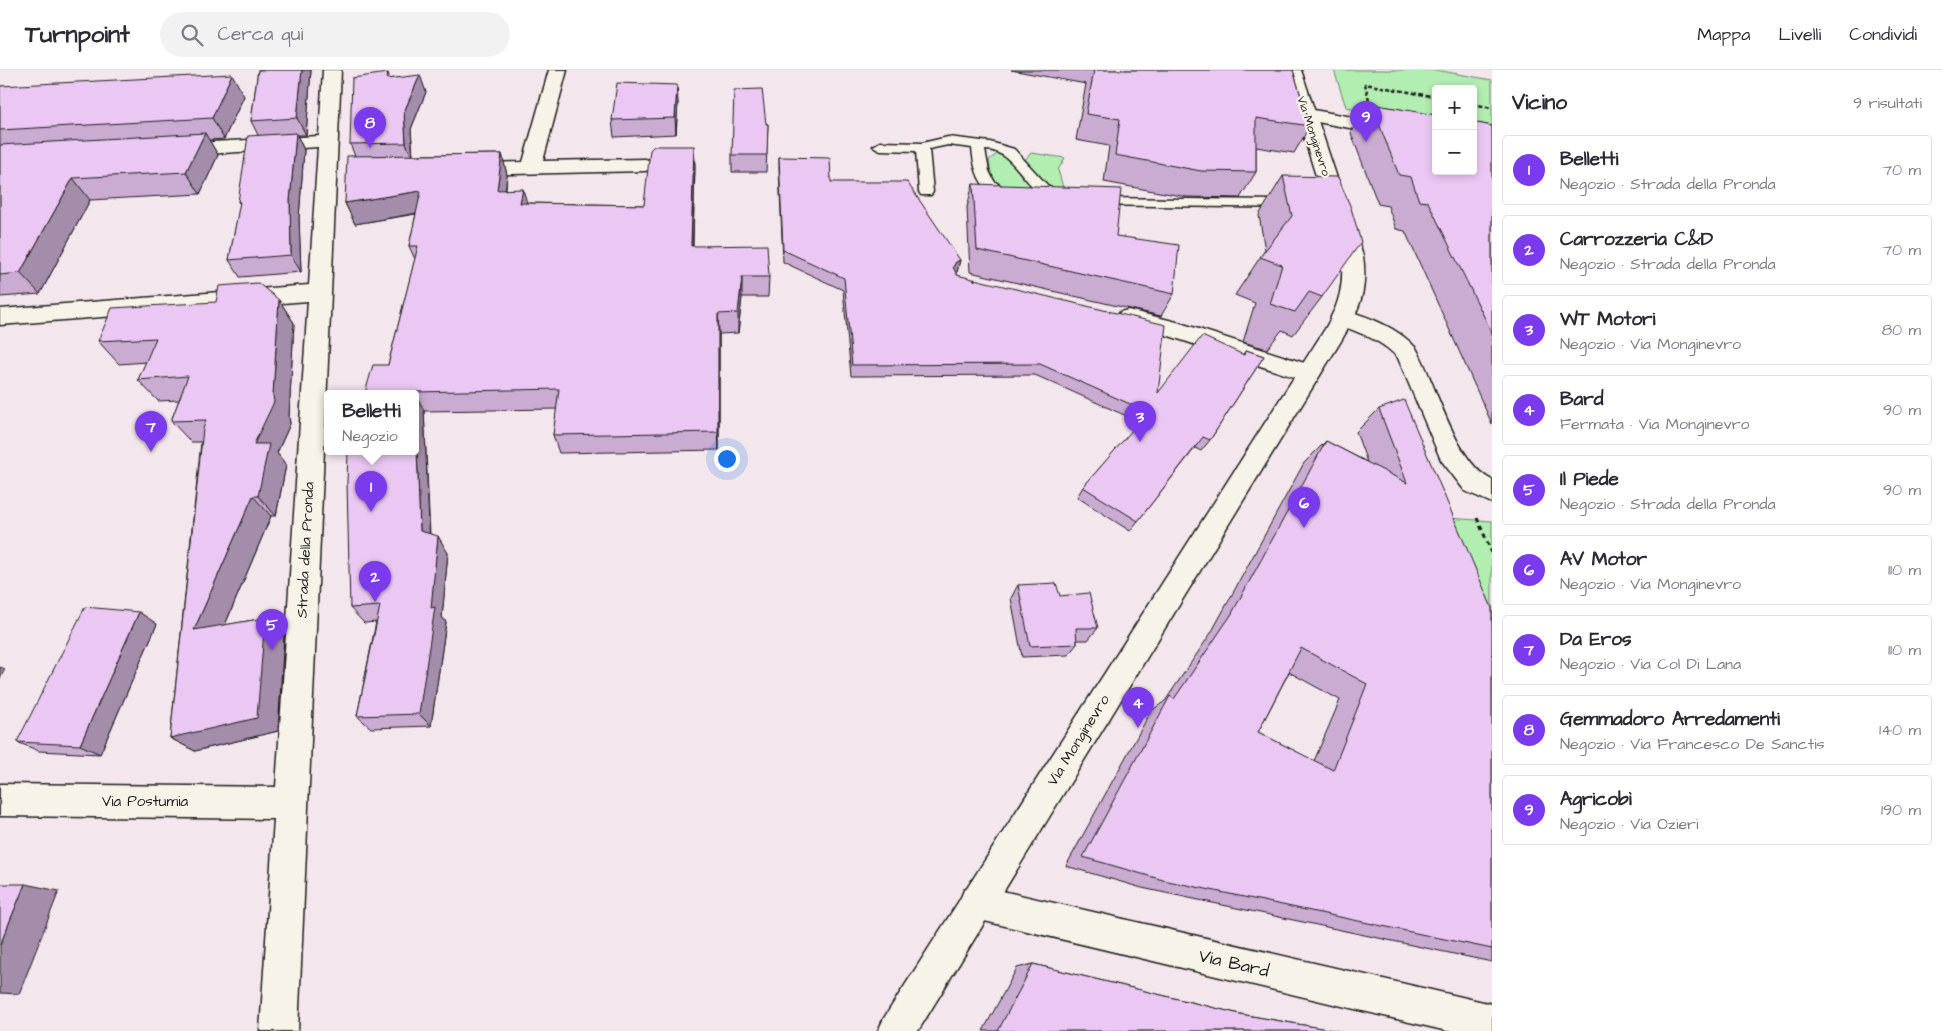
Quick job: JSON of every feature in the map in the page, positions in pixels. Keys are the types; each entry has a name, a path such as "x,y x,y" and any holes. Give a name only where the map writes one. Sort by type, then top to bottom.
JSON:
{"street":[{"name":"Strada della Pronda","path":"279,1031 319,292 337,169 328,141 332,70"},
{"path":"531,168 558,70"},
{"name":"Via Monginevro","path":"897,1031 976,902 1309,373 1342,318 1352,296 1354,276 1352,256 1320,205 1308,115 1292,70"},
{"path":"1308,115 1432,137"},
{"path":"158,150 328,141"},
{"path":"452,169 645,165"},
{"path":"0,317 319,292"},
{"path":"1112,314 1169,328 1309,373"},
{"path":"1342,318 1384,334 1396,341 1408,354 1450,453 1474,483 1492,492"},
{"name":"Via Postumia","path":"0,800 291,803"},
{"name":"Via Bard","path":"976,902 1492,1024"}],"lane":[{"path":"880,146 922,147 948,141 958,141 978,146 990,146 1010,152 1046,192 1079,200"},
{"path":"978,146 980,167 988,185 1008,197 1029,201 1079,200 1320,205"},
{"path":"922,147 926,192"}],"path":[{"path":"1377,128 1364,84 1432,96"},
{"path":"1477,105 1492,108"}],"green space":[{"path":"1334,70 1436,70 1492,80 1492,135 1477,133 1477,85 1432,85 1432,123 1346,107"},
{"path":"1031,153 1065,158 1058,170 1064,191 1045,186 1023,162"},
{"path":"997,154 1009,159 1044,198 1015,193 995,182 991,174 989,160"},
{"path":"1417,516 1492,521 1492,696"}],"building":[{"path":"258,70 302,70 297,118 251,121"},
{"path":"1094,70 1293,70 1310,126 1256,118 1256,172 1201,171 1115,155 1120,119 1086,114"},
{"path":"388,73 387,79 420,75 404,112 406,143 350,144 352,78"},
{"path":"232,74 212,118 0,130 0,86"},
{"path":"617,83 677,85 675,118 612,120"},
{"path":"762,89 766,124 768,124 767,155 732,155 734,90"},
{"path":"1371,104 1432,114 1432,175 1477,175 1477,123 1492,126 1492,333 1428,202 1419,201 1411,177 1399,175"},
{"path":"205,133 186,172 73,178 20,273 0,275 0,145"},
{"path":"296,133 290,201 291,255 229,260 240,202 238,202 248,136"},
{"path":"654,146 694,146 691,246 767,245 769,277 742,277 738,313 718,314 718,432 553,435 559,389 419,392 419,390 366,390 373,365 388,365 418,246 409,246 421,191 345,203 347,156 502,154 497,190 523,189 520,203 644,205 650,150"},
{"path":"779,157 830,158 831,182 907,182 960,260 953,267 957,275 975,281 974,279 1166,325 1158,393 1202,336 1244,355 1246,350 1264,356 1210,440 1203,437 1138,521 1083,487 1148,412 1040,364 852,365 844,278 783,250"},
{"path":"1283,176 1338,177 1351,208 1361,242 1322,297 1309,292 1295,312 1270,304 1282,265 1260,257 1292,216"},
{"path":"973,184 1121,189 1116,236 1179,245 1174,294 977,250"},
{"path":"258,283 279,300 274,402 254,444 269,444 258,496 253,496 194,630 265,618 257,718 170,738 203,429 206,420 171,421 188,376 138,380 156,338 98,341 112,308 216,302 219,286"},
{"path":"1404,400 1492,608 1492,949 1163,880 1083,857 1170,696 1174,699 1231,615 1326,441 1407,483 1379,409","holes":["1301,648 1367,684 1333,770 1258,732"]},
{"path":"348,455 417,455 420,531 438,536 431,608 435,607 419,714 357,716 380,606 350,608"},
{"path":"1056,583 1060,596 1089,593 1098,628 1076,628 1077,644 1030,646 1018,585"},
{"path":"85,607 139,612 80,745 17,742"},
{"path":"0,884 25,884 0,945"},
{"path":"1033,964 1240,1014 1338,1031 998,1031"}],"place":[{"name":"Agricobì","path":"1366,142"},
{"name":"Gemmadoro Arredamenti","path":"370,148"},
{"name":"WT Motori","path":"1140,442"},
{"name":"Da Eros","path":"151,452"},
{"name":"Belletti","path":"371,512"},
{"name":"AV Motor","path":"1304,528"},
{"name":"Carrozzeria C&D","path":"375,602"},
{"name":"Il Piede","path":"272,650"},
{"name":"Bard","path":"1138,728"}]}
